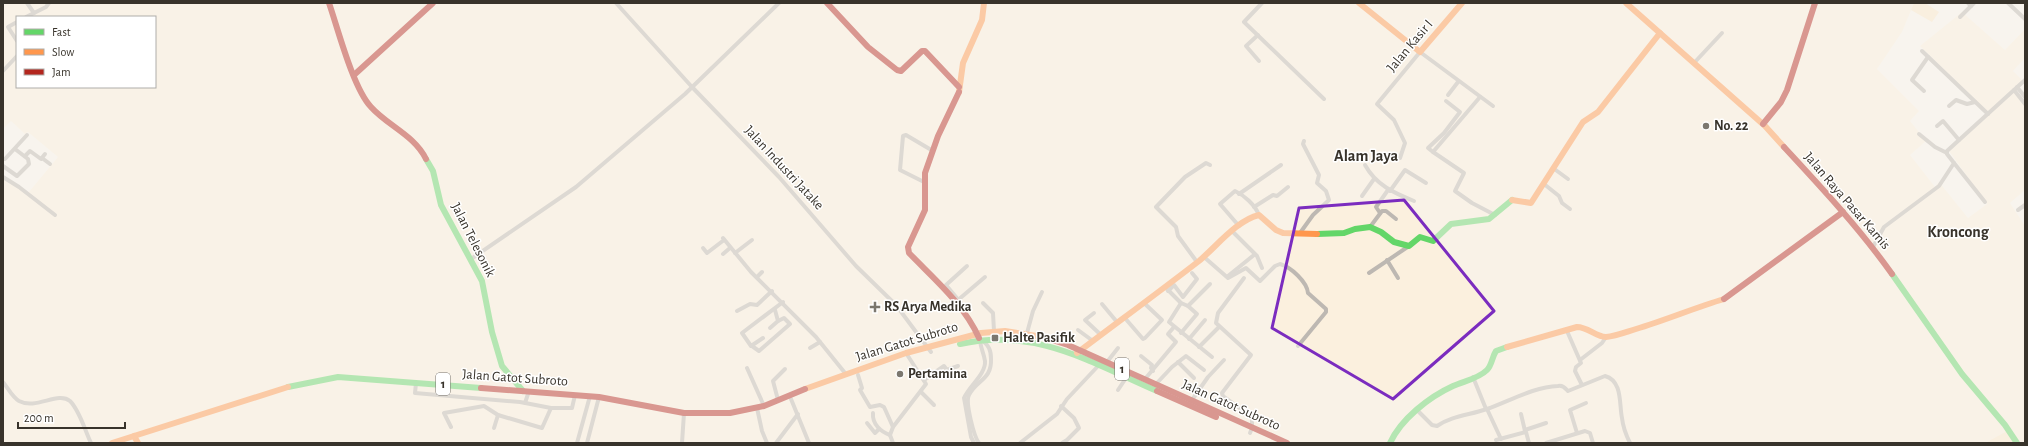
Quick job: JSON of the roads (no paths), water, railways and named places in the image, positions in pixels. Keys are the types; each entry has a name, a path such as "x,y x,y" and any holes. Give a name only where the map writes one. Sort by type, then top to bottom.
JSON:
{"main road":[{"name":"Jalan Telesonik","path":"329,3 354,75 367,104 412,140 430,164 435,175 443,210 484,288 492,332 502,366 526,391"},
{"path":"354,75 433,3"},
{"path":"827,3 868,47 897,70 901,71 922,51 925,51 959,87"},
{"path":"979,336 959,307 908,249 910,240 921,222 925,210 924,182 933,151 959,92 965,59 982,20 984,3"},
{"path":"1361,3 1420,52"},
{"name":"Jalan Kasir I","path":"1420,52 1462,3"},
{"name":"Jalan Raya Pasar Kamis","path":"1626,3 1774,134 1873,247 1962,374 2005,425 2017,443"},
{"path":"1763,124 1781,102 1788,90 1815,3"},
{"path":"1075,355 1117,322 1167,289 1232,231 1259,216 1279,232 1344,233 1355,229 1370,227 1381,232 1394,242 1409,246 1420,237 1433,241 1455,222 1489,219 1496,215 1511,200 1531,203 1583,122 1598,112 1660,33"},
{"path":"1390,443 1393,437 1418,411 1438,394 1488,370 1493,356 1499,349 1581,327 1606,337 1640,329 1697,307 1727,298 1843,212"},
{"name":"Jalan Gatot Subroto","path":"930,349 941,349 994,331 1044,337 1080,350 1126,378 1275,441 1286,443"},
{"name":"Jalan Gatot Subroto","path":"112,443 252,397 306,383 338,377 590,396 684,413 719,414 760,407 779,400 787,395 845,374 907,355 979,336 1027,340 1102,363 1145,379 1192,400 1251,430"},
{"name":"Jalan Gatot Subroto","path":"779,400 791,399 858,375 907,355"},
{"path":"134,436 138,443"}],"street":[{"path":"27,3 34,13"},
{"path":"28,16 46,7 49,3"},
{"name":"Jalan Industri Jatake","path":"616,3 692,87 779,176 856,266 896,305 930,349"},
{"path":"470,259 576,187 692,87 779,3"},
{"path":"1262,3 1244,22 1324,99"},
{"path":"2008,3 2025,19"},
{"path":"1960,17 1971,4"},
{"path":"16,23 8,27 16,39"},
{"path":"1694,63 1722,33"},
{"path":"1258,35 1246,46 1259,61"},
{"path":"1922,51 1988,114"},
{"path":"1420,52 1458,82 1493,106"},
{"name":"Jalan Kasir I","path":"1400,158 1405,148 1405,143 1394,120 1377,104 1420,52"},
{"path":"3,71 16,57"},
{"path":"1924,90 1912,80 1928,57"},
{"path":"1946,153 2025,80"},
{"path":"1448,94 1458,82"},
{"path":"2015,89 2025,97"},
{"path":"2015,89 2025,104"},
{"path":"1433,152 1480,96"},
{"path":"1949,106 1956,100 1969,105 1975,102"},
{"path":"1446,101 1460,112 1444,133 1428,148 1464,173 1455,191 1472,203 1496,215"},
{"path":"1937,126 1943,121 1959,140"},
{"path":"1919,134 1935,147 1946,153 1985,202"},
{"path":"15,149 28,159 29,164 17,176 3,165 4,157 15,149 27,135"},
{"path":"924,182 900,170 903,136 906,135 933,151"},
{"path":"1300,233 1317,211 1329,200 1326,191 1317,183 1319,175 1306,152 1303,144 1304,140"},
{"path":"25,156 30,151 40,159 44,156 50,164"},
{"path":"1197,262 1178,236 1176,227 1156,207 1193,170 1206,163 1210,165"},
{"path":"1873,247 1884,227 1939,186 1954,163"},
{"path":"1239,194 1281,165"},
{"path":"1365,165 1374,179 1389,190 1414,201"},
{"path":"1553,168 1568,179"},
{"path":"1380,212 1376,207 1404,170 1426,183"},
{"path":"3,177 19,187 55,215"},
{"path":"1362,196 1374,179"},
{"path":"1544,184 1559,196 1562,203 1570,209"},
{"path":"1254,207 1274,195 1277,196 1288,187"},
{"path":"1239,226 1220,204 1235,191 1254,207 1259,216"},
{"path":"2018,210 2024,207"},
{"path":"1370,227 1380,212 1386,211 1396,218"},
{"path":"1232,231 1258,258 1262,268"},
{"path":"703,248 707,252 724,239 730,248 757,277 783,302 820,342 845,374"},
{"path":"735,253 752,240"},
{"path":"1369,273 1409,246"},
{"path":"723,254 730,248"},
{"path":"1226,277 1254,255"},
{"path":"1204,257 1226,277 1230,278 1246,268 1260,281 1275,266 1280,264 1290,269 1304,282 1308,288 1308,293 1326,309 1326,312 1298,346"},
{"path":"1387,260 1398,278"},
{"path":"959,307 961,304 946,284 967,266"},
{"path":"757,277 762,272"},
{"path":"1183,297 1197,279 1192,273"},
{"path":"958,300 985,277"},
{"path":"1244,278 1217,314 1216,323 1251,355 1222,394 1250,414 1253,420 1251,430"},
{"path":"1181,333 1197,314 1189,304 1183,297 1174,285 1167,289 1180,303 1189,304 1210,284"},
{"path":"737,310 750,304 757,304 772,291"},
{"path":"1027,334 1033,311 1042,292"},
{"path":"770,328 784,318 790,324 759,351 750,346 742,333 783,302"},
{"path":"1124,317 1143,338 1145,338 1162,320 1144,303"},
{"path":"1180,303 1169,321 1181,333 1212,357"},
{"path":"983,304 993,313 994,331"},
{"path":"1102,304 1117,322"},
{"path":"774,310 778,321"},
{"path":"1094,313 1086,319 1086,322 1101,335"},
{"path":"1189,339 1205,320"},
{"path":"1145,379 1176,342 1168,334 1174,327"},
{"path":"1199,347 1219,327"},
{"path":"1078,330 1094,340"},
{"path":"1567,331 1580,360"},
{"path":"974,443 968,398 972,390 988,375 991,368 990,351 979,336"},
{"path":"979,336 984,367 964,398 973,437 979,443"},
{"path":"1582,385 1575,370 1576,367 1581,363 1580,360 1602,343 1606,337"},
{"path":"752,346 763,338"},
{"path":"810,348 820,342"},
{"path":"1020,443 1057,414 1061,406 1118,348"},
{"path":"982,352 990,351"},
{"path":"890,435 893,427 926,385 907,355"},
{"path":"1141,356 1152,364 1151,368 1153,371"},
{"path":"1156,384 1178,362 1187,356 1204,370"},
{"path":"1192,400 1208,377 1224,360"},
{"path":"1178,362 1194,378"},
{"path":"924,380 944,366 948,370 958,366"},
{"path":"747,368 760,407 764,440 767,443"},
{"path":"779,400 773,381 785,369"},
{"path":"858,375 862,388 860,390 870,407 880,405 884,407 893,427"},
{"path":"1418,411 1435,426 1448,419 1486,409 1536,391 1561,386 1568,391 1603,376 1610,377 1618,391 1622,418 1630,443"},
{"path":"1473,377 1486,409 1501,439"},
{"path":"1118,390 1126,378"},
{"path":"3,382 16,399 26,404 38,404 60,398 69,400 75,409 91,443"},
{"path":"416,382 414,393 525,403 551,408 572,408 575,395"},
{"path":"525,403 526,391"},
{"path":"921,392 934,404"},
{"path":"577,443 590,396"},
{"path":"587,443 599,397"},
{"path":"791,399 809,443"},
{"path":"1577,433 1570,410 1586,403"},
{"path":"451,427 444,415 444,412 484,406 498,415 542,428 551,408"},
{"path":"1061,406 1074,418 1079,428 1068,440 1062,443"},
{"path":"682,443 684,413"},
{"path":"873,413 879,429 890,435 893,443"},
{"path":"776,443 798,414"},
{"path":"1521,414 1529,443"},
{"path":"494,428 498,415"},
{"path":"868,423 875,433 879,429"},
{"path":"1496,440 1546,424"},
{"path":"1546,443 1585,431 1589,432 1593,443"}],"place":[{"name":"No. 22","path":"1706,126"},
{"name":"RS Arya Medika","path":"875,307"},
{"name":"Halte Pasifik","path":"995,338"},
{"name":"Pertamina","path":"900,374"}],"district":[{"name":"Alam Jaya","path":"1366,156"},
{"name":"Kroncong","path":"1958,232"}]}
